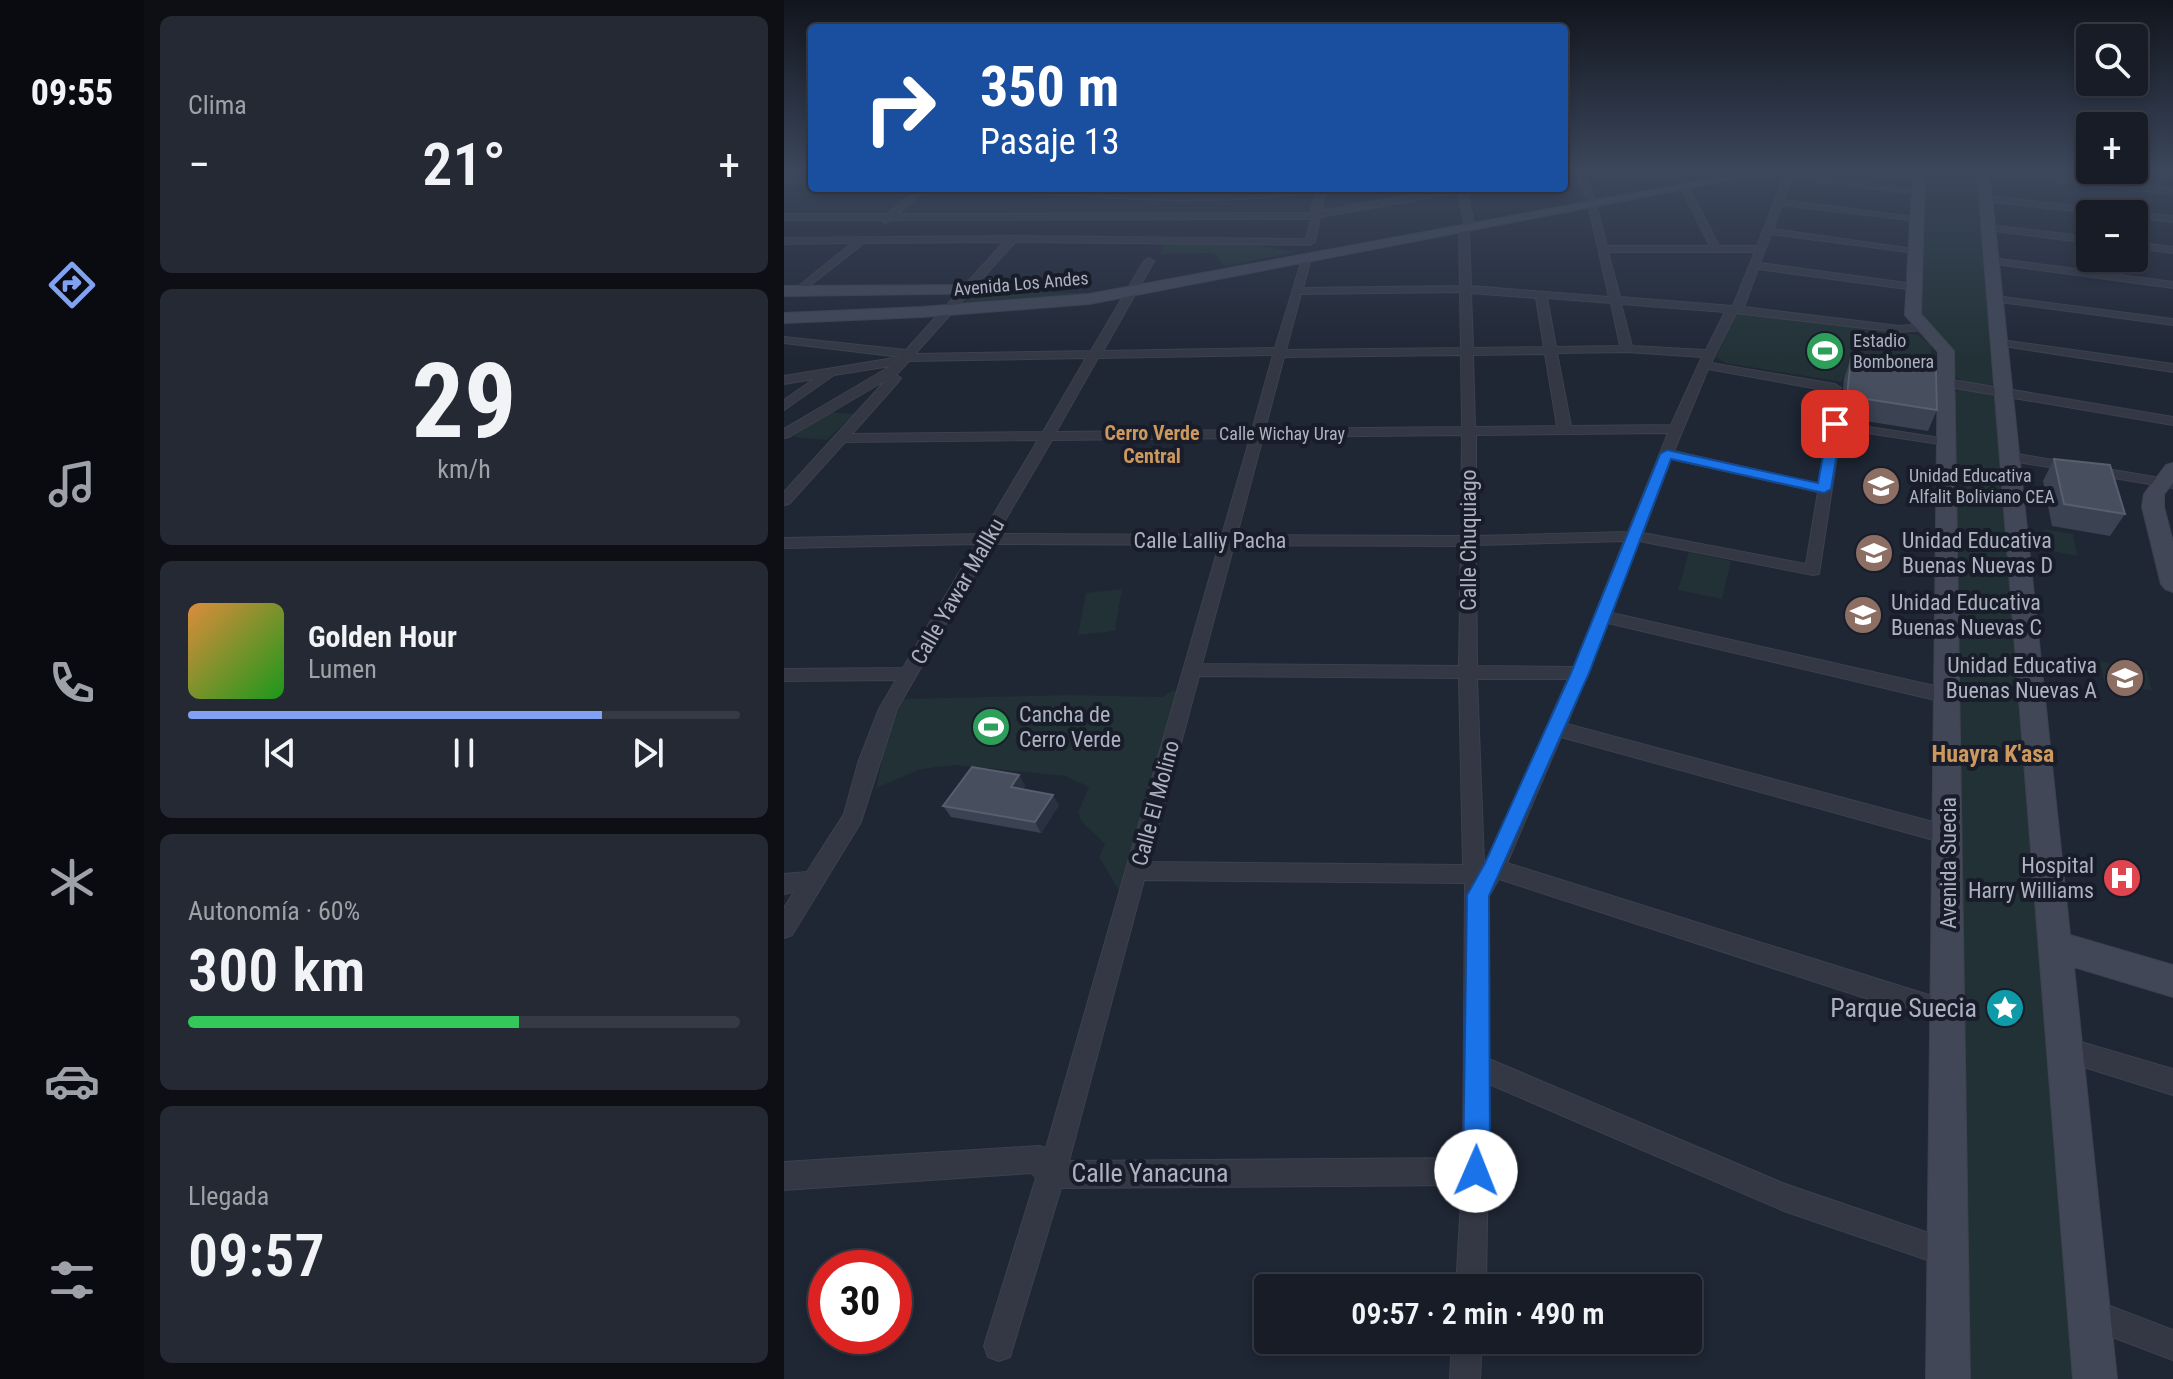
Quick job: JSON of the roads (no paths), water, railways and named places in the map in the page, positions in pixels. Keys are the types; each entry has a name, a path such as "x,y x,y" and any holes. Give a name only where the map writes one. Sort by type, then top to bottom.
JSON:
{"main road":[{"name":"Avenida Los Andes","path":"784,318 1067,302 1310,251 1414,234"},
{"name":"Avenida Suecia","path":"1916,234 1913,315 1945,347 1947,383 1948,1379"},
{"path":"1990,234 2095,1379"},
{"path":"792,291 1132,290"},
{"path":"2169,478 2154,494 2153,507 2173,584"},
{"path":"2055,946 2173,981"}],"street":[{"path":"792,291 869,234"},
{"name":"Calle El Molino","path":"999,1346 1050,1175 1314,234"},
{"name":"Calle Chuquiago","path":"1466,234 1468,673 1482,879 1472,1274"},
{"path":"1600,234 1627,349"},
{"path":"1709,234 1715,247"},
{"path":"1482,879 1580,673 1675,429 1734,309 1765,234"},
{"path":"1792,234 1916,250"},
{"path":"2042,234 2076,238"},
{"path":"784,501 1012,239"},
{"path":"784,241 1245,241 1310,251"},
{"path":"2148,247 2173,250"},
{"path":"1603,249 1759,249"},
{"name":"Calle Yawar Mallku","path":"784,928 854,816 888,709 1149,261"},
{"path":"1992,261 2173,285"},
{"path":"1753,265 1914,287"},
{"path":"1296,291 1464,289 1734,309 1899,329 1923,327"},
{"path":"1541,295 1565,432"},
{"path":"1996,299 2173,322"},
{"path":"784,340 907,358 1627,349 1707,359 1835,388"},
{"path":"2001,343 2173,368"},
{"path":"784,380 907,358"},
{"path":"784,434 880,380 907,358"},
{"path":"784,406 829,374"},
{"path":"1947,383 2173,421"},
{"path":"1667,454 1824,489 1835,424 1947,443"},
{"name":"Calle Wichay Uray","path":"840,438 1675,429"},
{"path":"2011,457 2169,478"},
{"name":"Calle Lalliy Pacha","path":"784,543 986,539 1468,541 1635,536 1813,570 1824,489"},
{"path":"1602,616 1948,696"},
{"path":"1190,670 1580,673"},
{"path":"784,675 910,674"},
{"path":"1555,728 1948,835"},
{"path":"1136,871 1482,879 1948,1013"},
{"path":"784,884 816,880"},
{"path":"2064,1049 2173,1082"},
{"path":"1479,1067 1784,1197 1948,1253"},
{"name":"Calle Yanacuna","path":"784,1176 1039,1159 1050,1175 1476,1171"},
{"path":"2089,1313 2173,1345"},
{"path":"1465,1379 1466,1354"}],"place":[{"name":"Estadio Bombonera","path":"1825,351"},
{"name":"Unidad Educativa Alfalit Boliviano CEA","path":"1881,486"},
{"name":"Unidad Educativa Buenas Nuevas D","path":"1874,553"},
{"name":"Unidad Educativa Buenas Nuevas C","path":"1863,615"},
{"name":"Unidad Educativa Buenas Nuevas A","path":"2125,678"},
{"name":"Cancha de Cerro Verde","path":"991,727"},
{"name":"Hospital Harry Williams","path":"2122,878"},
{"name":"Parque Suecia","path":"2005,1008"}],"district":[{"name":"Cerro Verde Central","path":"1152,444"},
{"name":"Huayra K'asa","path":"1993,754"}]}
